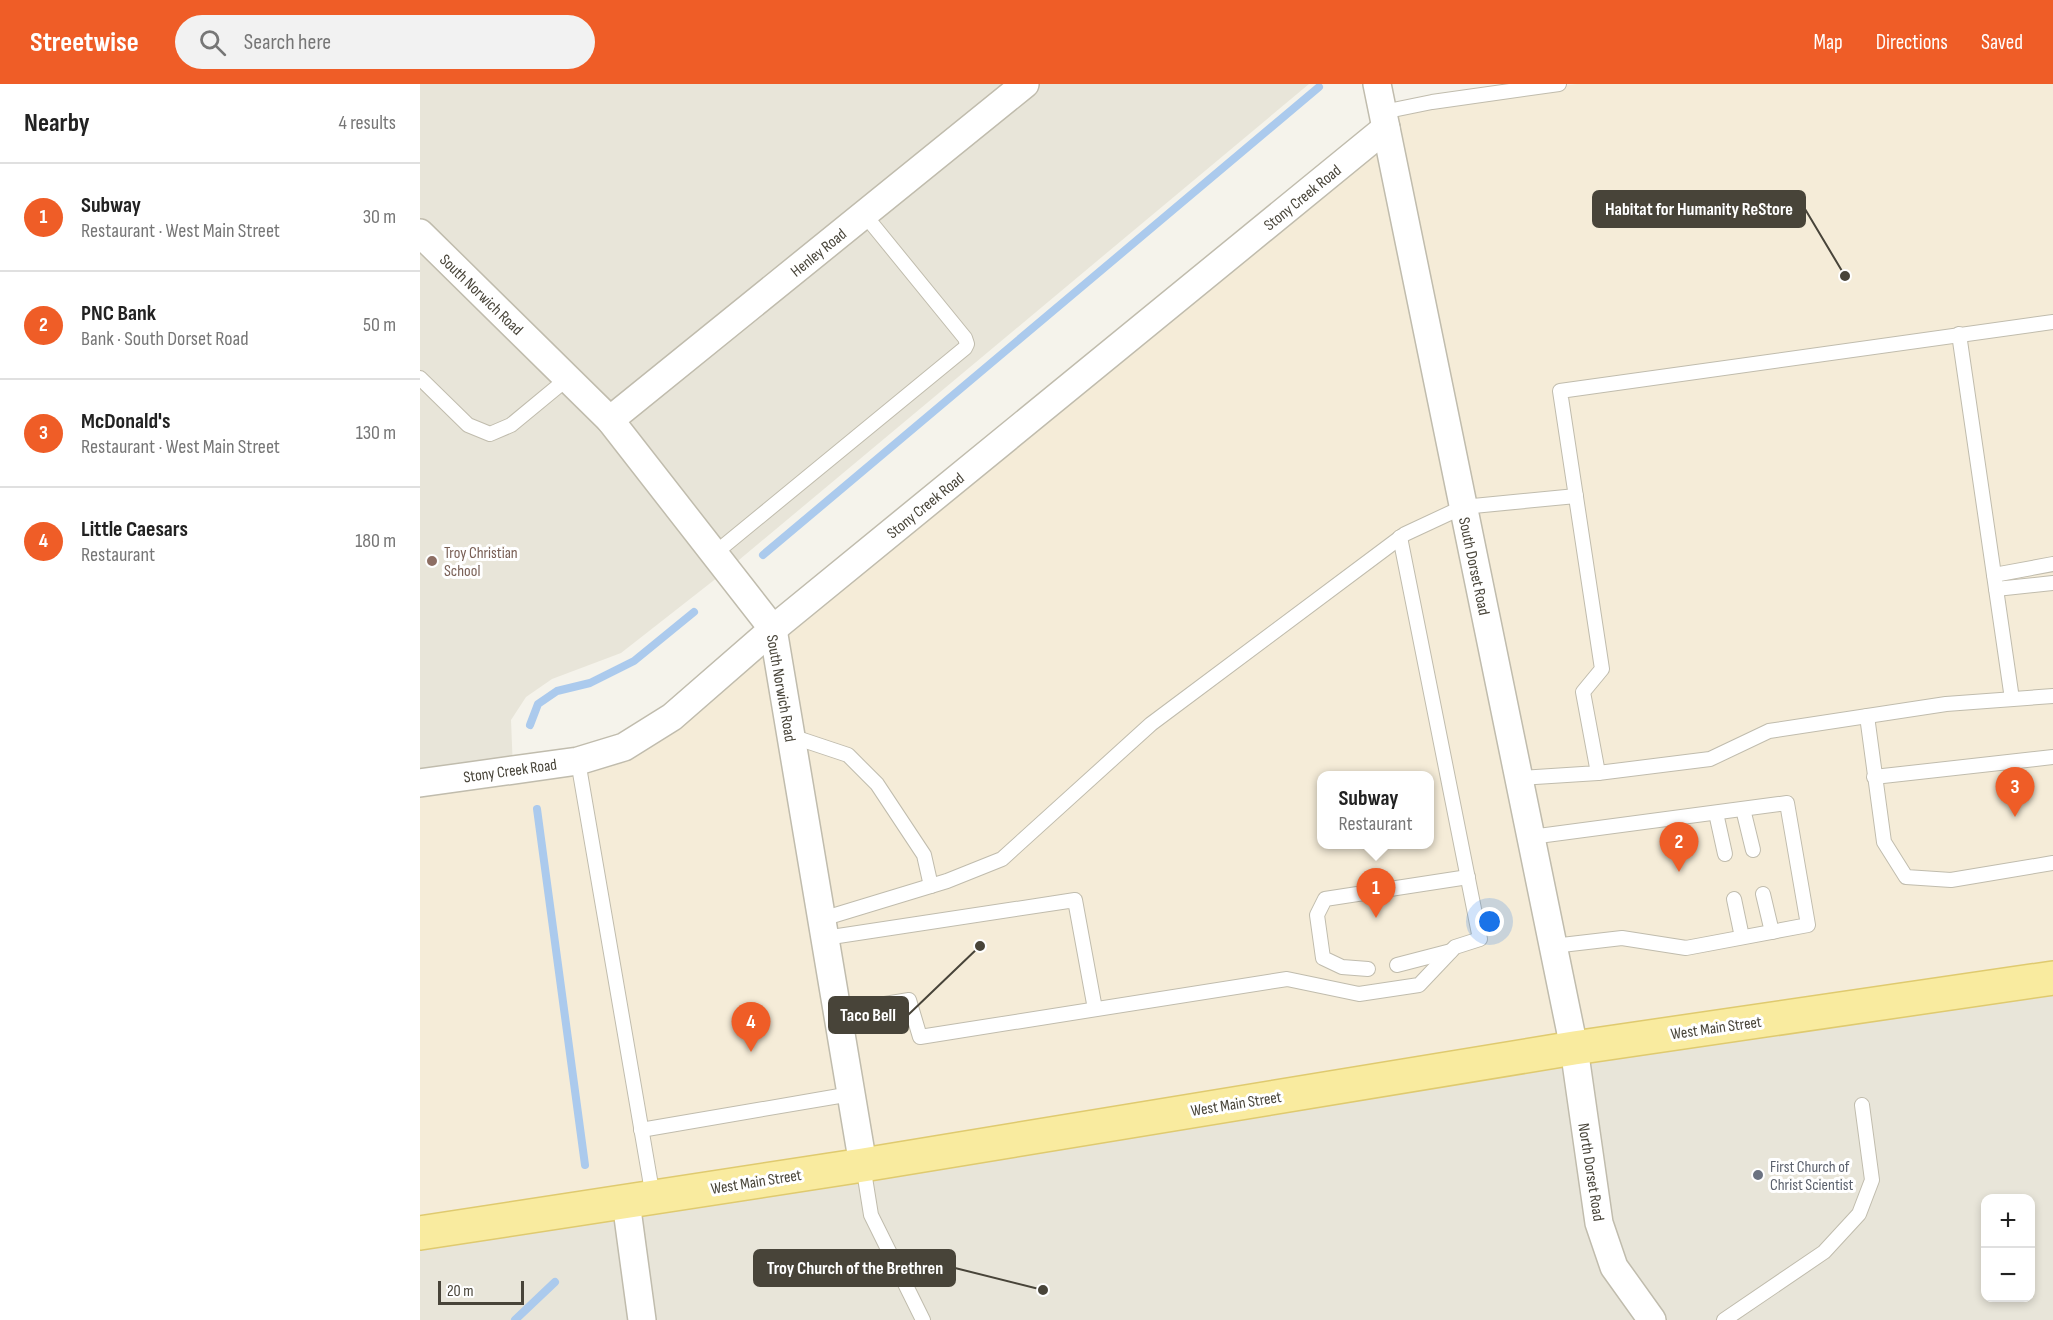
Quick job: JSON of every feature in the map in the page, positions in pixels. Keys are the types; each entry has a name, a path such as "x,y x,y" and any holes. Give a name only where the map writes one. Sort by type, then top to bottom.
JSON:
{"main road":[{"name":"West Main Street","path":"420,1233 863,1165 1574,1047 2053,978"}],"street":[{"name":"Henley Road","path":"610,420 1025,84"},
{"name":"South Dorset Road","path":"1377,84 1574,1047"},
{"name":"Stony Creek Road","path":"420,783 578,761 624,747 672,717 773,629 1384,120"},
{"name":"South Norwich Road","path":"420,233 610,420 773,629 863,1165"},
{"name":"North Dorset Road","path":"1574,1047 1599,1223 1614,1267 1644,1317"},
{"path":"639,1199 642,1320"}],"lane":[{"path":"1384,120 1432,102 1559,84"},
{"path":"714,554 965,348 967,344 966,338 864,214"},
{"path":"1598,774 1583,692 1602,669 1560,391 2053,322"},
{"path":"1959,334 2012,699"},
{"path":"420,378 468,425 490,434 512,425 568,378"},
{"path":"823,928 1002,859 1151,724 1400,537 1463,507 1576,496"},
{"path":"837,1012 909,1000 920,1037 1287,979 1359,994 1419,985 1455,947 1480,939 1400,537"},
{"path":"1994,575 2053,564"},
{"path":"1996,590 2053,583"},
{"path":"1519,778 1598,774 1710,759 1769,730 1946,704 2053,696"},
{"path":"1867,716 1884,842 1906,877 1951,880 2053,862"},
{"path":"791,736 848,755 877,784 924,855 931,886"},
{"path":"1874,777 2053,757"},
{"path":"578,761 641,1130 639,1199"},
{"path":"1531,837 1787,803 1808,925 1686,948 1622,938 1553,946"},
{"path":"1743,809 1753,850"},
{"path":"1716,813 1725,854"},
{"path":"1368,969 1342,967 1323,958 1317,915 1325,898 1468,877"},
{"path":"1764,894 1772,932"},
{"path":"1734,899 1742,937"},
{"path":"823,928 1075,900 1095,1009"},
{"path":"1397,965 1451,951"},
{"path":"641,1130 851,1094"},
{"path":"1724,1320 1824,1252 1859,1214 1872,1180 1862,1105"},
{"path":"863,1165 872,1215 923,1320"}],"shaded area":[{"path":"420,84 1309,84 727,570 621,653 552,679 526,697 511,720 513,770 420,783"},
{"path":"1577,84 2053,84 2053,978 420,1233 420,783 624,747 1386,128 1383,112"},
{"path":"2053,978 2053,1320 420,1320 420,1233"}],"waterway":[{"path":"763,555 1319,87"},
{"path":"530,725 538,704 557,691 590,683 634,661 694,612"},
{"path":"537,809 585,1165"},
{"path":"515,1320 555,1282"}],"place":[{"name":"Habitat for Humanity ReStore","path":"1845,276"},
{"name":"Troy Christian School","path":"432,561"},
{"name":"McDonald's","path":"2015,817"},
{"name":"PNC Bank","path":"1679,872"},
{"name":"Subway","path":"1376,918"},
{"name":"Taco Bell","path":"980,946"},
{"name":"Little Caesars","path":"751,1052"},
{"name":"First Church of Christ Scientist","path":"1758,1175"},
{"name":"Troy Church of the Brethren","path":"1043,1290"}]}
